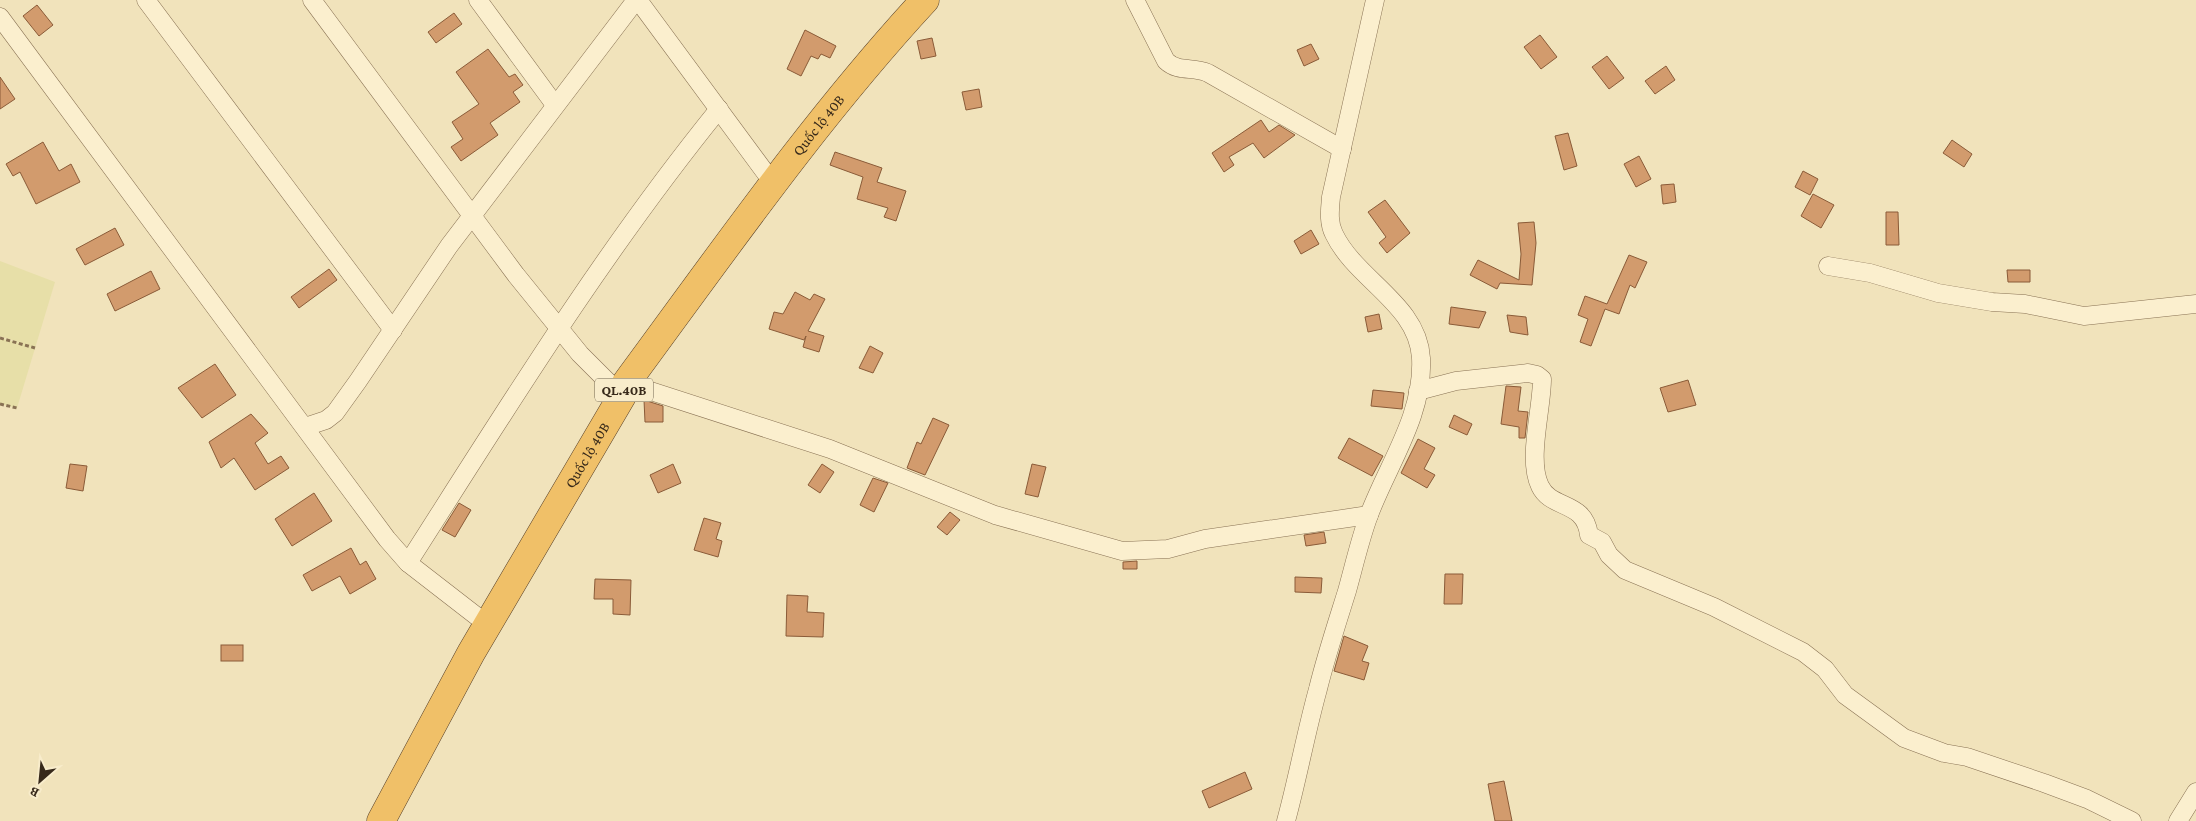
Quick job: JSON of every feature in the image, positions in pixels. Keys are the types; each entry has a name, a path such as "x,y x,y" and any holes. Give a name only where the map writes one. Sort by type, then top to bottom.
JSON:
{"highway":[{"name":"Quốc lộ 40B","path":"381,821 488,625 624,389 774,183 881,48 925,0"}],"street":[{"path":"146,0 393,330"},
{"path":"312,0 472,216 559,328 580,354 624,389 830,449 995,515 1122,551 1168,549 1205,539 1369,515"},
{"path":"478,0 555,105"},
{"path":"305,426 326,420 335,413 449,246 637,0 774,183"},
{"path":"1135,0 1166,61 1174,68 1200,70 1342,149"},
{"path":"1286,821 1318,688 1369,515 1410,422 1418,391 1421,360 1414,329 1404,314 1362,271 1334,233 1330,217 1331,197 1375,0"},
{"path":"0,17 387,539 408,563 488,625"},
{"path":"408,563 559,328 677,160 719,109"},
{"path":"1828,266 1870,273 1938,292 1992,302 2025,304 2084,316 2196,304"},
{"path":"1418,391 1456,381 1528,373 1537,375 1542,379 1536,452 1536,467 1540,488 1553,499 1575,510 1588,526 1589,535 1602,542 1609,555 1625,570 1714,607 1803,652 1825,669 1845,695 1904,738 1944,753 1967,757 2044,783 2087,799 2132,821"},
{"path":"2178,821 2196,792"}],"path":[{"path":"0,338 35,348"},
{"path":"0,404 17,408"}],"shaded area":[{"path":"0,261 55,282 17,408 0,404 0,338 24,344 0,336"}],"building":[{"path":"37,5 53,25 39,36 23,16"},
{"path":"454,13 462,24 436,43 428,32"},
{"path":"805,30 836,46 830,58 821,54 818,59 811,56 801,76 787,69"},
{"path":"1540,35 1557,57 1541,69 1524,47"},
{"path":"932,38 936,56 921,59 917,41"},
{"path":"1311,44 1319,59 1304,66 1297,50"},
{"path":"488,49 509,77 515,74 523,85 513,92 520,102 490,123 498,135 461,161 451,147 463,139 452,122 479,104 456,72"},
{"path":"1607,56 1624,78 1609,89 1592,67"},
{"path":"1666,66 1675,80 1655,94 1645,81"},
{"path":"0,77 15,99 0,109"},
{"path":"979,89 982,107 966,110 962,92"},
{"path":"1261,120 1269,132 1279,125 1295,135 1264,158 1253,143 1229,157 1234,165 1224,172 1212,153"},
{"path":"1568,133 1577,166 1564,170 1555,136"},
{"path":"1952,140 1972,154 1964,167 1943,153"},
{"path":"43,142 59,171 71,164 80,182 36,204 20,172 13,176 6,164"},
{"path":"835,152 882,168 877,182 906,191 896,221 884,217 888,208 857,199 863,177 830,165"},
{"path":"1639,156 1651,179 1636,187 1624,164"},
{"path":"1803,171 1818,179 1810,195 1795,187"},
{"path":"1674,184 1676,202 1663,204 1661,185"},
{"path":"1813,194 1834,205 1821,228 1801,216"},
{"path":"1385,200 1410,233 1387,253 1379,243 1386,237 1368,212"},
{"path":"1886,212 1898,212 1899,245 1886,245"},
{"path":"1534,222 1536,243 1532,285 1500,283 1497,289 1470,275 1478,260 1519,280 1521,254 1518,223"},
{"path":"115,228 124,245 85,265 76,249"},
{"path":"1311,230 1319,244 1301,254 1294,241"},
{"path":"1629,255 1647,262 1635,288 1630,285 1619,314 1605,309 1591,346 1580,342 1588,319 1578,315 1585,296 1607,304"},
{"path":"329,269 337,280 299,308 291,297"},
{"path":"2007,270 2030,270 2030,282 2008,282"},
{"path":"151,271 160,289 115,311 107,294"},
{"path":"795,292 810,300 814,294 825,299 808,331 824,336 819,352 803,347 806,336 804,340 769,329 774,312 783,314"},
{"path":"1451,307 1486,312 1479,328 1449,324"},
{"path":"1379,314 1382,329 1368,332 1365,317"},
{"path":"1507,315 1526,317 1528,335 1510,332"},
{"path":"870,346 883,353 873,373 859,368"},
{"path":"215,364 236,395 202,418 178,388"},
{"path":"1688,380 1696,405 1668,412 1660,388"},
{"path":"1506,386 1521,387 1518,411 1528,412 1525,438 1519,438 1519,427 1501,424"},
{"path":"1373,390 1404,393 1402,409 1371,406"},
{"path":"644,400 663,406 663,422 645,422"},
{"path":"251,414 268,433 255,443 268,464 281,456 289,468 255,490 234,458 221,468 209,442"},
{"path":"1454,415 1472,424 1467,435 1449,427"},
{"path":"933,418 949,425 925,475 907,468 917,442 921,444"},
{"path":"1349,438 1383,456 1372,476 1338,458"},
{"path":"1418,439 1435,448 1424,469 1435,475 1427,488 1401,473"},
{"path":"70,464 87,466 83,491 66,488"},
{"path":"673,464 681,483 658,493 650,475"},
{"path":"822,464 834,472 820,493 808,485"},
{"path":"1032,464 1046,467 1038,497 1025,494"},
{"path":"873,478 888,483 874,512 860,505"},
{"path":"314,493 332,521 292,546 275,519"},
{"path":"459,503 471,510 455,537 442,530"},
{"path":"950,512 960,520 947,535 937,527"},
{"path":"704,518 721,523 716,539 722,541 718,557 694,550"},
{"path":"1324,532 1326,543 1306,546 1304,535"},
{"path":"351,548 360,565 366,561 376,579 350,594 340,576 312,591 303,575"},
{"path":"1137,561 1137,569 1123,569 1123,562"},
{"path":"1445,574 1463,574 1462,604 1444,604"},
{"path":"1295,577 1322,578 1321,593 1295,592"},
{"path":"595,579 631,580 630,615 613,614 613,599 594,599"},
{"path":"787,595 808,596 807,612 824,613 823,637 786,636"},
{"path":"1344,636 1368,646 1362,661 1369,663 1364,680 1334,671"},
{"path":"221,645 243,645 243,661 221,661"},
{"path":"1245,772 1252,789 1209,808 1202,791"},
{"path":"1504,781 1512,821 1495,821 1488,784"}]}
